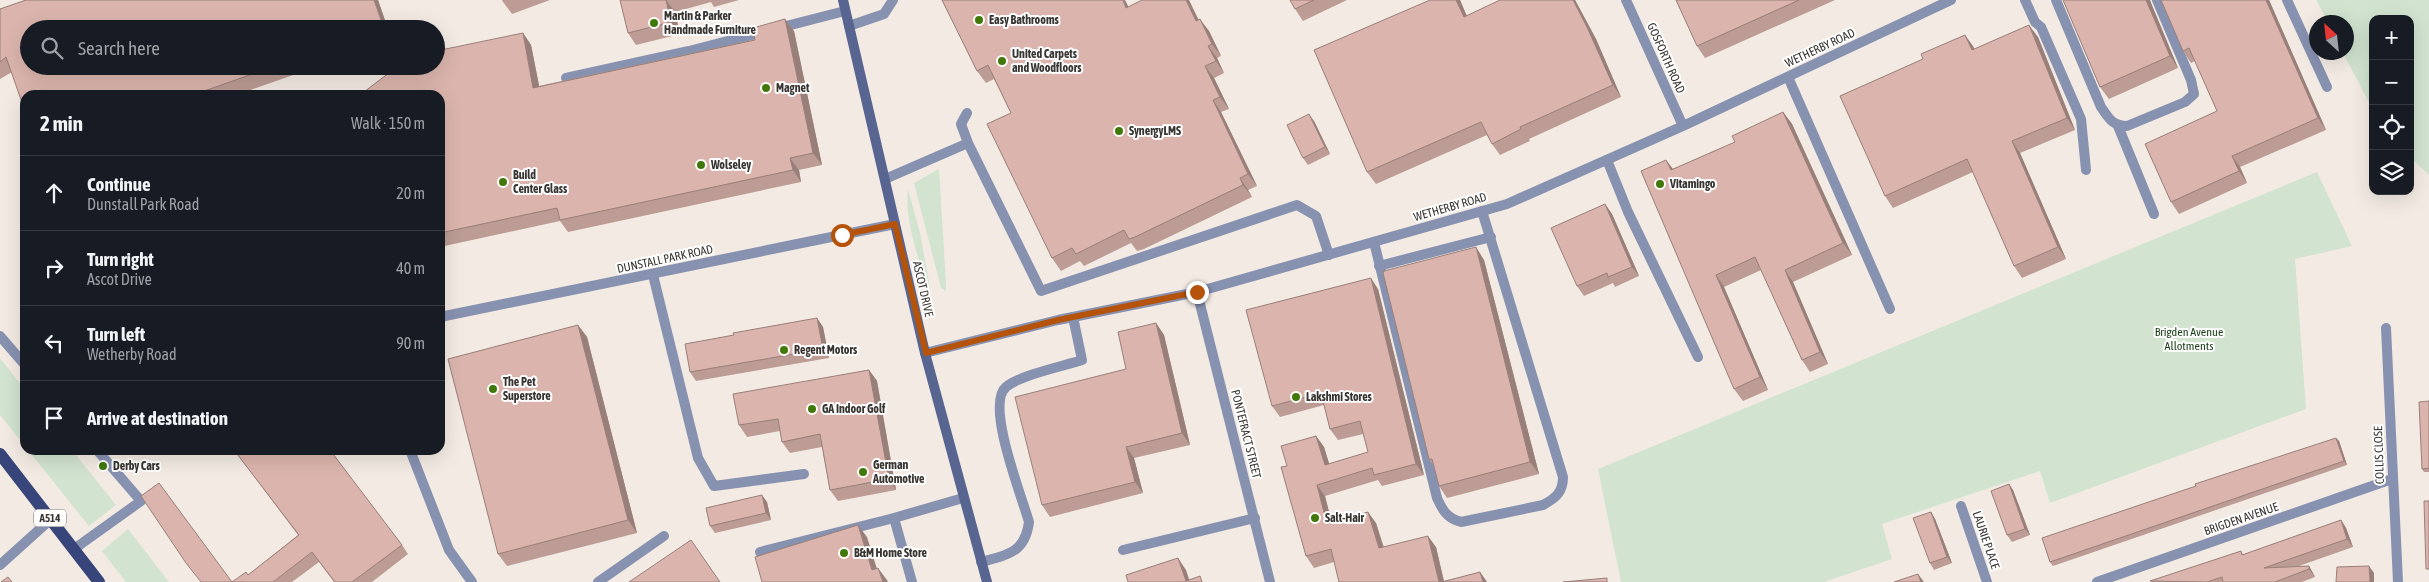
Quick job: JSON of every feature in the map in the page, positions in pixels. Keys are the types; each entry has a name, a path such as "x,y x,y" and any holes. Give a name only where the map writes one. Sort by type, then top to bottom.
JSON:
{"main road":[{"name":"A514","path":"0,454 99,582"}],"street":[{"name":"ASCOT DRIVE","path":"843,0 926,353 963,498 987,582"},
{"path":"850,26 884,14 893,0"},
{"name":"GOSFORTH ROAD","path":"1626,0 1682,126"},
{"name":"WETHERBY ROAD","path":"926,353 1073,317 1197,292 1508,204 1682,126 1952,0"},
{"path":"2025,0 2035,22 2042,27 2082,119 2086,170"},
{"path":"2056,0 2101,107 2110,120 2118,126 2154,214"},
{"path":"2118,126 2128,126 2185,102 2194,94 2191,80 2157,0"},
{"path":"2287,0 2327,87"},
{"path":"566,78 689,52 846,11"},
{"path":"1788,77 1890,309"},
{"path":"967,113 961,124 968,143 1041,291 1297,205 1316,216 1329,255"},
{"path":"885,179 968,143"},
{"path":"1607,160 1628,212 1698,357"},
{"path":"1374,242 1434,488 1443,511 1450,519 1460,522 1542,505 1553,500 1563,488 1564,477 1482,211"},
{"name":"DUNSTALL PARK ROAD","path":"445,316 895,224"},
{"path":"1379,266 1490,237"},
{"path":"653,275 698,458 714,486 804,474"},
{"name":"PONTEFRACT STREET","path":"1197,292 1270,582"},
{"path":"981,562 1008,555 1023,544 1028,534 1029,522 999,422 998,402 1005,387 1082,360 1073,317"},
{"name":"COLLIS CLOSE","path":"2386,328 2398,582"},
{"path":"0,336 20,360"},
{"path":"74,549 141,501 101,455"},
{"path":"412,455 449,550 472,582"},
{"name":"BRIGDEN AVENUE","path":"2097,582 2392,479"},
{"path":"760,552 894,518 963,498"},
{"name":"LAURIE PLACE","path":"1961,506 1987,582"},
{"path":"894,518 912,582"},
{"path":"1123,550 1254,518"},
{"path":"0,564 51,519"},
{"path":"598,582 664,536"}],"green space":[{"path":"2316,0 2429,0 2429,175 2414,161 2414,15 2369,15 2369,102 2347,60 2354,60 2354,15 2324,15"},
{"path":"939,169 946,291 941,288 914,183"},
{"name":"Brigden Avenue Allotments","path":"2317,172 2352,246 2295,259 2306,409 2050,503 2040,471 1882,524 1892,559 1824,582 1621,582 1598,469"},
{"path":"908,189 920,233 930,288 926,288 910,226 907,201"},
{"path":"0,358 20,384 20,440 0,415"},
{"path":"32,455 76,455 116,505 89,526"},
{"path":"128,529 169,582 126,582 102,551"}],"building":[{"path":"26,0 374,0 381,20 20,20 20,75 250,75 207,90 20,90 20,97 6,57 0,62 0,9"},
{"path":"620,0 666,0 671,22 628,33"},
{"name":"SynergyLMS","path":"942,0 1123,0 1126,8 1142,0 1186,0 1196,21 1200,19 1212,44 1208,46 1216,61 1205,66 1220,97 1213,100 1248,174 1240,178 1243,185 1135,237 1129,239 1124,230 1076,254 1072,248 1052,258 987,124 1011,113 988,65 977,71"},
{"path":"1290,0 1314,0 1295,9"},
{"path":"1430,0 1456,0 1464,17 1500,0 1573,0 1613,85 1520,127 1521,129 1492,144 1481,122 1367,172 1314,50"},
{"path":"1676,0 1799,0 1697,46"},
{"path":"2063,0 2146,0 2170,56 2100,87"},
{"path":"2161,0 2266,0 2318,118 2232,156 2239,171 2171,202 2145,144 2217,111 2189,48 2183,51"},
{"path":"785,19 813,153 790,158 793,170 560,220 557,208 445,232 445,90 367,90 386,75 445,75 445,49 523,33 533,88 755,40 753,28"},
{"path":"2029,25 2067,118 2012,141 2058,247 2014,266 1967,159 1885,196 1840,96 1923,59 1921,54 1965,35 1972,50"},
{"path":"1783,112 1843,243 1785,270 1820,352 1802,360 1755,257 1716,275 1760,377 1734,389 1641,171 1666,160 1671,170 1735,142 1732,136"},
{"path":"1309,114 1325,147 1303,158 1287,125"},
{"path":"1605,204 1632,267 1608,277 1607,273 1577,286 1551,228"},
{"path":"1476,247 1530,462 1439,486 1432,459 1429,459 1383,273 1384,271"},
{"path":"1371,278 1416,464 1374,475 1372,468 1317,485 1327,524 1368,512 1379,548 1428,536 1439,582 1339,582 1331,549 1306,556 1281,467 1287,466 1281,446 1316,436 1325,465 1368,452 1360,421 1330,429 1321,393 1272,406 1246,310"},
{"path":"817,318 823,349 690,372 685,344 734,335 733,333"},
{"path":"1156,323 1182,433 1126,447 1135,482 1042,505 1015,397 1126,369 1118,332"},
{"path":"578,325 628,520 498,554 448,359"},
{"path":"869,370 889,479 830,490 820,434 782,442 778,419 739,425 733,394"},
{"path":"2429,401 2429,468 2422,469 2419,402"},
{"path":"2336,438 2344,461 2050,562 2042,538 2196,486 2195,484"},
{"path":"238,455 334,455 402,545 352,582 335,582 312,552 273,582 232,582 246,572 248,575 299,535"},
{"path":"159,483 232,582 201,582 186,563 141,496"},
{"path":"2009,484 2025,529 2007,535 1991,491"},
{"path":"762,495 766,513 710,526 706,508"},
{"path":"2424,501 2429,501 2429,569 2426,569"},
{"path":"1931,512 1947,557 1930,563 1913,518"},
{"path":"2341,520 2347,539 2264,568 2309,566 2309,569 2275,582 2223,582 2222,577 2207,582 2150,581 2241,551 2242,555"},
{"name":"B&M Home Store","path":"858,525 872,570 878,568 883,582 762,582 755,557"},
{"path":"691,540 720,582 629,582"},
{"path":"1178,558 1186,581 1200,576 1202,582 1128,582 1126,575"},
{"path":"2369,566 2370,582 2336,582 2337,567"},
{"path":"1480,572 1483,582 1442,582"},
{"path":"1918,574 1921,582 1894,582"},
{"path":"8,577 12,582 1,582"},
{"path":"1607,578 1607,582 1563,582"}],"place":[{"name":"Easy Bathrooms","path":"979,20"},
{"name":"Martin & Parker Handmade Furniture","path":"654,23"},
{"name":"United Carpets and Woodfloors","path":"1002,61"},
{"name":"Magnet","path":"766,88"},
{"name":"SynergyLMS","path":"1119,131"},
{"name":"Wolseley","path":"701,165"},
{"name":"Build Center Glass","path":"503,182"},
{"name":"Vitamingo","path":"1660,184"},
{"name":"Regent Motors","path":"784,350"},
{"name":"The Pet Superstore","path":"493,389"},
{"name":"Lakshmi Stores","path":"1296,397"},
{"name":"GA Indoor Golf","path":"812,409"},
{"name":"Derby Cars","path":"103,466"},
{"name":"German Automotive","path":"863,472"},
{"name":"Salt-Hair","path":"1315,518"},
{"name":"B&M Home Store","path":"844,553"}],"route":[{"path":"842,235 895,224 926,353 1058,320 1197,292"}]}
